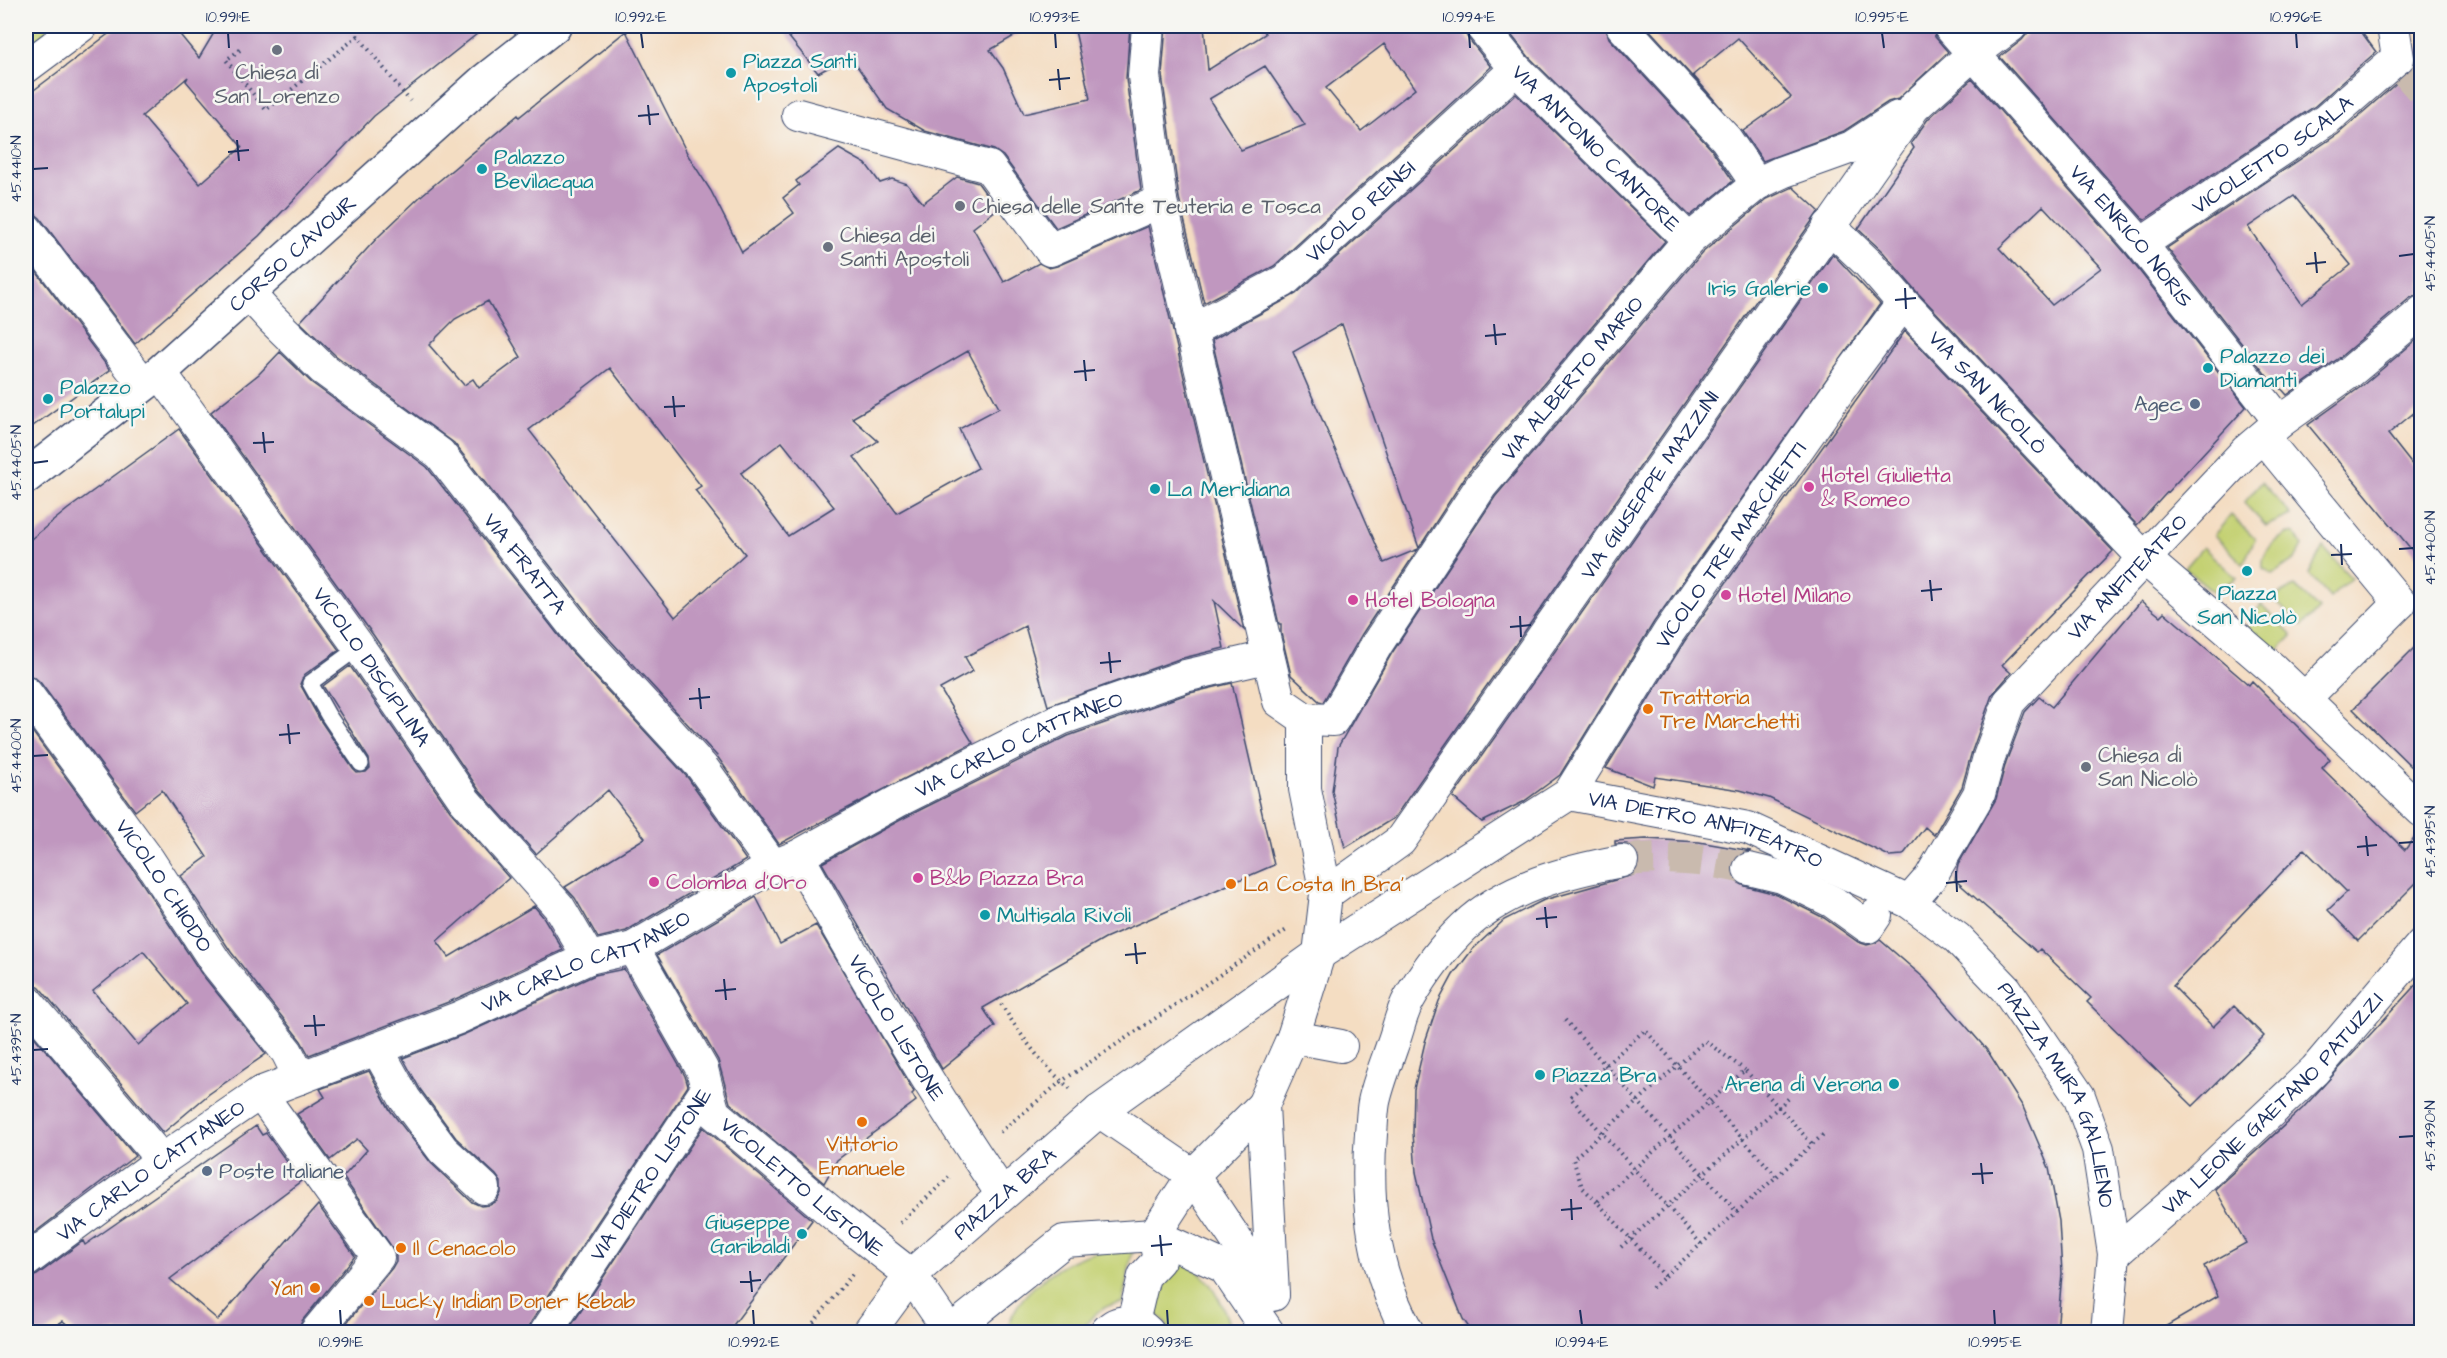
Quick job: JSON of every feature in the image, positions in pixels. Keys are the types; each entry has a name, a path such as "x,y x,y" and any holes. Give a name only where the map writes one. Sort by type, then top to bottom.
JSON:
{"street":[{"path":"26,67 81,26"},
{"name":"CORSO CAVOUR","path":"26,477 152,379 484,81 554,26"},
{"path":"1129,1329 1144,1276 1159,1260 1154,1235 1193,1175 1263,1105 1293,1037 1319,954 1326,894 1305,789 1305,719 1279,701 1161,201 1144,76 1148,26"},
{"name":"VIA ANTONIO CANTORE","path":"1482,26 1516,69 1689,240"},
{"path":"1622,26 1726,140 1757,184"},
{"name":"VIA ENRICO NORIS","path":"1949,26 2141,244 2271,430"},
{"name":"VIA GIUSEPPE MAZZINI","path":"1326,894 1400,841 1914,106 1974,54 2011,26"},
{"name":"VICOLETTO SCALA","path":"2141,244 2326,120 2398,61 2392,26"},
{"name":"VICOLO RENSI","path":"1190,331 1284,282 1516,69"},
{"name":"VIA ALBERTO MARIO","path":"1305,719 1333,720 1377,644 1481,486 1689,240 1757,184 1782,172 1852,147 1914,106"},
{"path":"798,115 989,167 1050,250 1161,201"},
{"name":"VIA SAN NICOLÒ","path":"1829,226 1869,264 1903,303 2145,559"},
{"name":"VICOLO DISCIPLINA","path":"26,229 152,379 359,647 465,801 559,907 589,958"},
{"name":"VIA FRATTA","path":"249,293 323,369 440,454 584,639 785,861"},
{"name":"VICOLO TRE MARCHETTI","path":"1569,794 1669,632 1903,303"},
{"name":"VIA ANFITEATRO","path":"1909,902 1930,878 1979,794 1989,757 2009,702 2246,451 2349,372 2421,312"},
{"path":"2271,430 2410,602 2305,698"},
{"path":"2145,559 2305,698 2421,811"},
{"name":"VIA CARLO CATTANEO","path":"26,1261 162,1160 260,1093 458,1018 589,958 633,948 785,861 1061,719 1185,676 1267,657"},
{"name":"VICOLO CHIODO","path":"26,693 148,859 216,963 287,1052 300,1078"},
{"name":"VIA DIETRO ANFITEATRO","path":"1505,833 1569,794 1748,828 1909,902"},
{"name":"PIAZZA BRA","path":"869,1332 911,1275 1099,1111 1319,954 1505,833"},
{"name":"VICOLO LISTONE","path":"785,861 875,996 945,1110 1002,1194"},
{"path":"1408,1332 1398,1314 1382,1269 1371,1220 1369,1162 1374,1103 1408,1000 1436,958 1465,926 1497,903 1533,885 1574,870 1622,861"},
{"name":"VIA DIETRO ANFITEATRO","path":"1749,869 1782,877 1833,902 1868,927 1876,915"},
{"name":"PIAZZA MURA GALLIENO","path":"1909,902 1957,938 2006,989 2079,1096 2098,1149 2114,1254 2107,1332"},
{"name":"VIA LEONE GAETANO PATUZZI","path":"2114,1254 2192,1186 2315,1070 2421,944"},
{"name":"VIA DIETRO LISTONE","path":"546,1332 702,1097 702,1069 633,948"},
{"path":"26,1000 162,1160"},
{"path":"1293,1037 1341,1046"},
{"path":"377,1049 405,1099 443,1150 484,1188"},
{"path":"260,1093 378,1257 316,1332"},
{"name":"VICOLETTO LISTONE","path":"702,1097 714,1113 838,1218 911,1275"},
{"path":"1263,1105 1272,1294"},
{"path":"1099,1111 1193,1175 1272,1294 1286,1332"},
{"path":"911,1275 950,1332 1064,1241 1154,1235 1224,1267 1268,1332"}],"lane":[{"path":"359,647 310,683 328,715 361,764"}],"path":[{"path":"240,50 226,60 266,110 358,36 416,108"},
{"path":"998,999 1023,1039 1062,1081 1099,1111"},
{"path":"1565,1020 1737,1212"},
{"path":"1701,1244 1570,1097 1645,1030 1777,1177"},
{"path":"1665,1276 1582,1187 1573,1159 1705,1041 1745,1070 1812,1145"},
{"path":"1597,1202 1745,1070"},
{"path":"1621,1247 1790,1097"},
{"path":"1652,1287 1826,1133"}],"green space":[{"path":"26,26 62,26 26,52"},
{"path":"2262,482 2291,515 2266,526 2244,503"},
{"path":"2231,515 2255,539 2243,564 2214,535"},
{"path":"2288,533 2295,534 2302,546 2295,559 2273,574 2263,568 2264,556 2274,543"},
{"path":"2203,547 2236,578 2214,592 2185,568"},
{"path":"2323,547 2351,578 2330,598 2309,574"},
{"path":"2295,586 2319,609 2302,626 2272,598"},
{"path":"2261,604 2292,636 2273,655 2248,627"},
{"path":"1133,1249 1122,1303 1098,1312 1089,1320 1082,1332 1007,1332 1020,1303 1042,1280 1056,1270 1086,1255 1101,1251"},
{"path":"1166,1255 1196,1270 1209,1283 1223,1307 1231,1332 1171,1332 1163,1320 1152,1312"}],"building":[{"path":"119,26 173,26 199,58 218,26 487,26 374,116 259,236 135,344 40,218 26,211 26,96","holes":["188,77 186,81 242,147 200,184 142,116"]},
{"path":"780,26 1031,26 990,50 1003,68 1024,114 1090,99 1074,26 1130,26 1126,78 1141,190 1056,228 1003,156 994,150 925,131 887,109 850,56 818,73"},
{"path":"1166,26 1204,26 1208,70 1265,34 1263,26 1463,26 1467,37 1491,67 1274,266 1204,303 1179,198 1162,75","holes":["1384,44 1415,89 1361,131 1326,88","1265,66 1305,125 1241,150 1209,99"]},
{"path":"1504,26 1605,26 1609,38 1712,150 1733,181 1690,216 1529,57"},
{"path":"1646,26 1932,26 1935,37 1948,52 1898,99 1888,102 1844,131 1763,161 1741,129 1743,131 1791,97 1738,38 1693,75 1722,109"},
{"path":"2029,26 2357,26 2376,52 2315,106 2144,220 2000,57 2022,40"},
{"path":"626,31 689,157 711,191 742,252 794,213 783,198 799,185 796,181 839,149 866,164 880,183 892,179 907,184 923,203 957,177 978,183 997,209 973,228 1004,282 1039,263 1049,268 1057,266 1148,226 1244,630 1214,601 1224,648 1179,659 1048,706 1025,626 965,657 973,671 940,689 973,743 779,844 717,756 598,627 454,443 335,355 300,322 378,237 422,195 518,115 519,117","holes":["488,301 521,357 479,388 473,379 464,385 429,345 455,319","968,351 999,408 959,429 978,468 897,513 854,457 878,441 852,418","610,368 701,486 695,490 745,554 675,617 529,430","782,442 834,507 788,536 741,473"]},
{"path":"2421,46 2421,294 2410,298 2339,358 2287,395 2272,378 2270,380 2167,248 2338,134 2408,73 2415,65 2415,52","holes":["2294,196 2351,265 2302,304 2248,227"]},
{"path":"1972,79 2127,255 2246,407 2137,525 1916,291 1883,252 1858,229 1914,148 1911,143 1928,119","holes":["2043,206 2101,268 2052,305 1999,248"]},
{"path":"1516,94 1665,241 1467,474 1419,548 1342,324 1293,352 1384,563 1418,549 1362,634 1323,702 1319,701 1291,675 1281,624 1279,624 1212,340 1296,294"},
{"path":"1793,187 1819,211 1394,818 1345,848 1332,791 1338,747 1392,653 1495,497 1702,253 1767,199"},
{"path":"1833,254 1880,304 1654,622 1560,775 1523,802 1482,822 1453,797"},
{"name":"Palazzo Portalupi","path":"26,258 110,370 26,431"},
{"path":"1905,331 2113,551 2002,665 2011,673 1992,695 1962,787 1934,835 1925,827 1903,855 1889,856 1769,798 1740,790 1655,777 1653,786 1606,768 1684,642"},
{"path":"2421,336 2421,407 2388,434 2421,476 2421,561 2308,425 2362,386"},
{"path":"280,352 312,383 427,467 570,650 688,778 746,860 626,931 598,938 575,898 565,887 645,838 608,790 536,854 479,790 374,636 211,412 259,374"},
{"path":"179,429 339,650 304,675 300,684 320,720 353,769 357,773 366,772 370,768 369,759 323,686 350,666 450,811 509,878 437,941 449,957 534,906 563,950 451,1001 309,1055 301,1041 231,952 181,876 207,857 162,790 135,811 40,682 26,675 26,543 68,509"},
{"path":"2141,601 2160,616 2164,612 2249,685 2252,681 2330,759 2322,768 2405,850 2421,828 2421,878 2358,941 2328,910 2347,892 2304,849 2173,986 2213,1027 2234,1006 2264,1036 2193,1106 2087,1002 2091,998 2040,949 2037,952 1955,880 1958,865 1996,799 2006,762 2025,712 2039,697 2052,707"},
{"path":"2421,641 2421,776 2353,709"},
{"path":"1232,683 1274,865 1105,938 983,1008 995,1026 942,1069 822,863 906,817 1068,736 1190,693"},
{"path":"26,723 133,869 201,973 266,1054 209,1094 163,1133 40,988 33,983 26,982","holes":["143,951 187,1004 138,1045 93,991"]},
{"name":"Arena di Verona","path":"1646,839 1699,842 1751,851 1736,856 1732,864 1732,873 1737,882 1776,894 1824,918 1858,942 1867,945 1880,940 1924,978 1987,1050 2023,1107 2049,1168 2059,1221 2062,1273 2057,1332 1472,1332 1463,1319 1431,1239 1416,1172 1413,1133 1414,1089 1425,1042 1439,1001 1453,975 1472,950 1504,920 1544,900 1633,875 1639,866 1640,858 1636,850 1627,844 1615,844 1615,841"},
{"path":"756,897 780,944 816,925 914,1092 912,1094 916,1101 837,1160 824,1183 730,1103 718,1060 657,955"},
{"path":"624,969 685,1076 688,1086 531,1322 528,1332 339,1332 392,1268 396,1261 396,1253 343,1177 367,1150 357,1139 330,1160 297,1114 325,1097 320,1089 369,1071 390,1110 431,1163 472,1202 481,1206 490,1205 497,1201 501,1193 501,1182 456,1138 420,1089 403,1058 465,1034 595,975"},
{"path":"2421,979 2421,1332 2156,1332 2218,1296 2204,1266 2246,1243 2215,1189 2303,1108"},
{"path":"26,1027 135,1156 26,1239"},
{"path":"256,1126 262,1135 266,1133 301,1181 170,1279 218,1320 318,1205 355,1256 302,1321 298,1332 75,1332 63,1321 45,1332 26,1332 26,1279 37,1275 83,1241 85,1245"},
{"path":"703,1127 812,1220 728,1332 567,1332"}],"tunnel":[{"path":"2401,66 2422,90"},
{"path":"1622,861 1654,858 1686,859 1749,869"}],"place":[{"name":"Chiesa di San Lorenzo","path":"277,50"},
{"name":"Piazza Santi Apostoli","path":"731,73"},
{"name":"Palazzo Bevilacqua","path":"482,169"},
{"name":"Chiesa delle Sante Teuteria e Tosca","path":"960,206"},
{"name":"Chiesa dei Santi Apostoli","path":"828,247"},
{"name":"Iris Galerie","path":"1823,288"},
{"name":"Palazzo dei Diamanti","path":"2208,368"},
{"name":"Palazzo Portalupi","path":"48,399"},
{"name":"Agec","path":"2195,404"},
{"name":"Hotel Giulietta & Romeo","path":"1809,487"},
{"name":"La Meridiana","path":"1155,489"},
{"name":"Piazza San Nicolò","path":"2247,571"},
{"name":"Hotel Milano","path":"1726,595"},
{"name":"Hotel Bologna","path":"1353,600"},
{"name":"Trattoria Tre Marchetti","path":"1648,709"},
{"name":"Chiesa di San Nicolò","path":"2086,767"},
{"name":"B&b Piazza Bra","path":"918,878"},
{"name":"Colomba d'Oro","path":"654,882"},
{"name":"La Costa In Bra'","path":"1231,884"},
{"name":"Multisala Rivoli","path":"985,915"},
{"name":"Piazza Bra","path":"1540,1075"},
{"name":"Arena di Verona","path":"1894,1084"},
{"name":"Vittorio Emanuele","path":"862,1122"},
{"name":"Poste Italiane","path":"207,1171"},
{"name":"Giuseppe Garibaldi","path":"802,1234"},
{"name":"Il Cenacolo","path":"401,1248"},
{"name":"Yan","path":"315,1288"},
{"name":"Lucky Indian Doner Kebab","path":"369,1301"}]}
